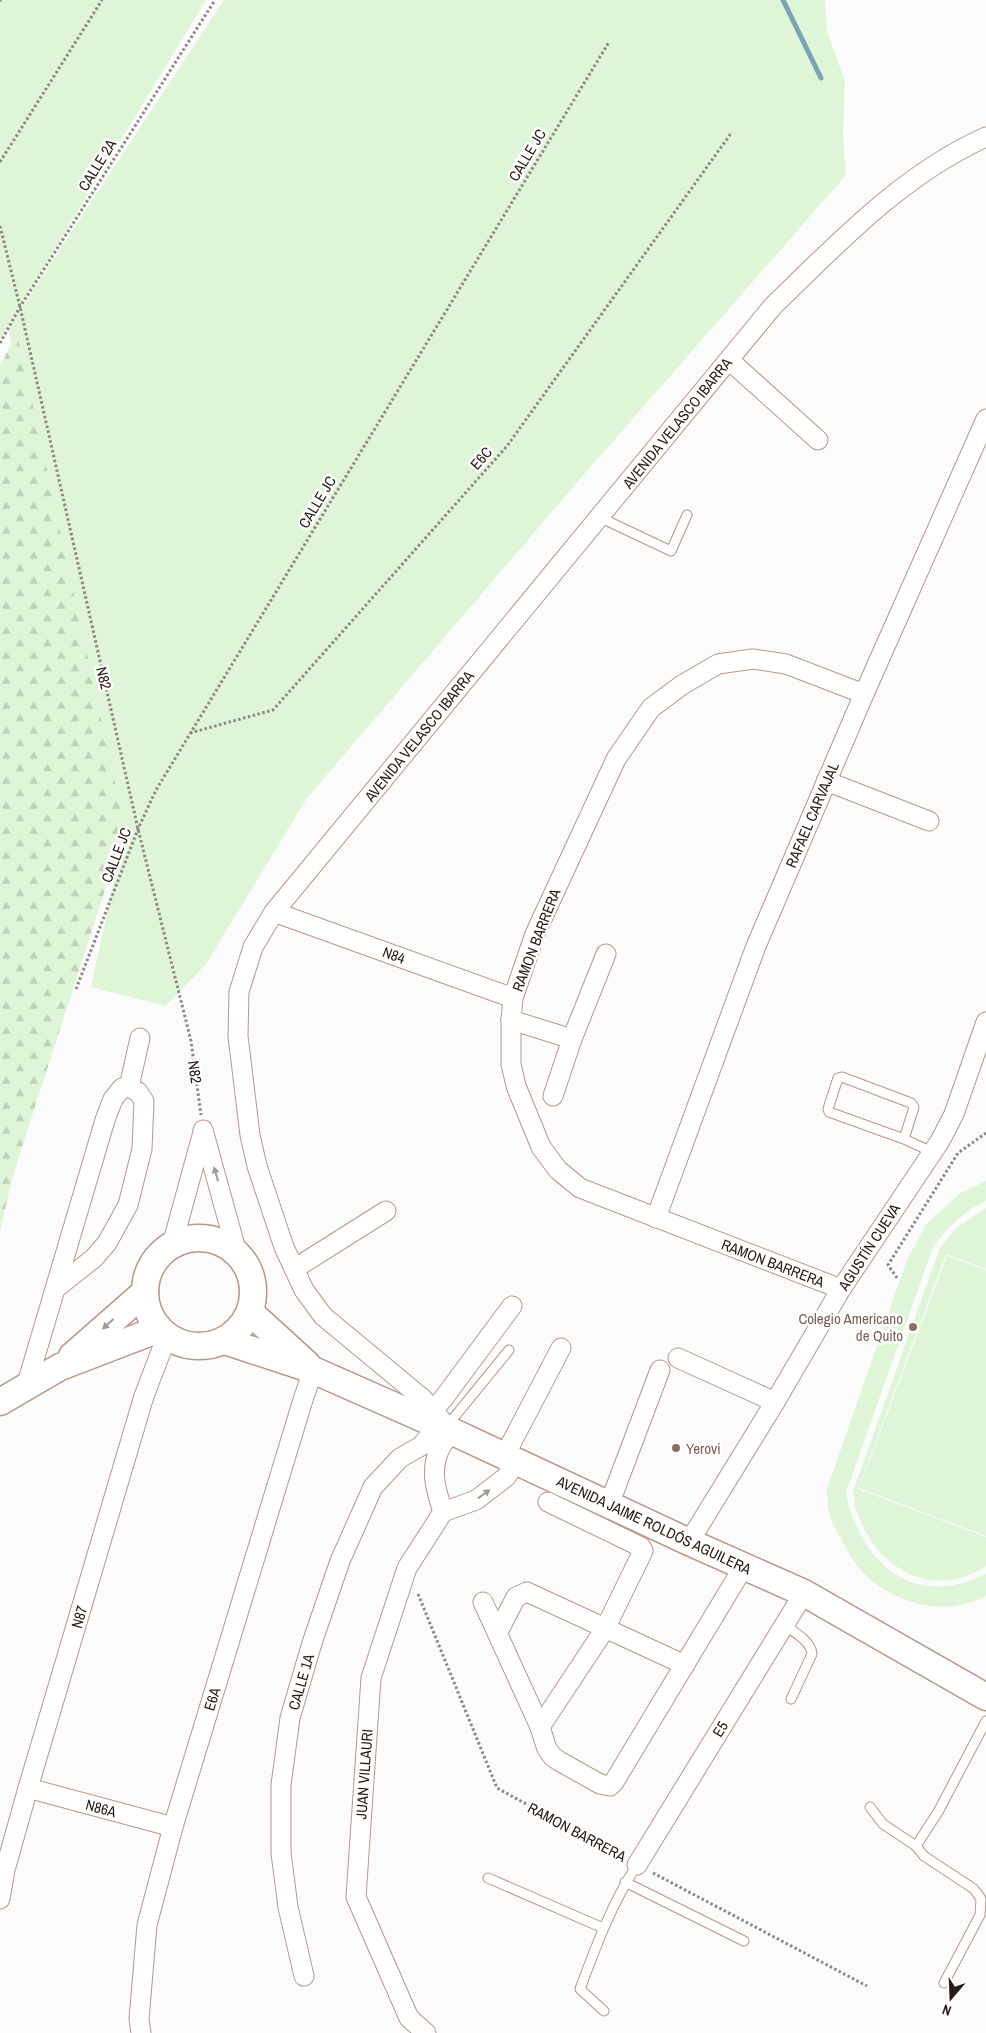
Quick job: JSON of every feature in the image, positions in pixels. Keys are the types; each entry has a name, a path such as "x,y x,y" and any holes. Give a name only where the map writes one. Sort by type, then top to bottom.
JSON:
{"street":[{"name":"AVENIDA VELASCO IBARRA","path":"442,1423 422,1398 323,1316 304,1290 281,1238 257,1166 250,1135 238,1036 238,992 253,947 274,912 773,306 861,221 913,180 971,144 986,137"},
{"path":"729,360 818,440"},
{"name":"RAFAEL CARVAJAL","path":"656,1218 756,946 826,781 986,419"},
{"name":"RAMON BARRERA","path":"841,1289 580,1188 558,1170 541,1147 516,1086 511,1064 511,1020 514,998 535,934 616,760 651,708 682,685 718,664 753,659 786,664 864,694"},
{"path":"826,781 929,821"},
{"name":"N84","path":"274,912 514,998"},
{"path":"553,1096 572,1039 606,954"},
{"path":"511,1020 572,1039"},
{"name":"AGUSTÍN CUEVA","path":"689,1542 775,1402 841,1289 932,1152 954,1114 986,1022"},
{"path":"129,1087 140,1038"},
{"path":"26,1387 72,1229 110,1106 116,1093 122,1088 129,1087 138,1092 144,1101 144,1117 142,1149 128,1205 107,1243 88,1264 55,1289"},
{"path":"172,1245 203,1130"},
{"path":"203,1130 237,1253"},
{"path":"294,1269 386,1212"},
{"path":"199,1238 213,1240 226,1245 237,1253 246,1263 252,1281 254,1300 250,1312 236,1333 225,1341 211,1346 195,1347 180,1344 163,1333 151,1318 146,1305 145,1292 146,1278 152,1264 161,1253 172,1245 185,1240 199,1238"},
{"path":"0,1402 60,1367 145,1292"},
{"path":"512,1306 443,1399 442,1423 435,1469 435,1486 443,1512 476,1500 506,1477 510,1459 561,1348"},
{"name":"AVENIDA JAIME ROLDÓS AGUILERA","path":"250,1312 313,1370"},
{"path":"60,1367 163,1333"},
{"name":"N87","path":"0,1899 5,1870 28,1788 163,1333"},
{"name":"AVENIDA JAIME ROLDÓS AGUILERA","path":"225,1341 313,1370 442,1423 510,1459 804,1593 986,1697"},
{"path":"678,1358 775,1402"},
{"name":"E6A","path":"141,2033 139,2019 147,1926 173,1827 313,1370"},
{"path":"609,1505 660,1370"},
{"name":"CALLE 1A","path":"304,1976 288,1907 281,1853 281,1785 290,1718 340,1561 373,1487 400,1458 421,1446 442,1423"},
{"path":"540,1727 605,1629 642,1555 641,1546 548,1502"},
{"name":"JUAN VILLAURI","path":"426,2033 409,2018 356,1897 371,1678 407,1568 443,1512"},
{"path":"483,1602 540,1727 547,1749 553,1757 600,1784 610,1786 685,1665 730,1586 744,1566"},
{"path":"498,1632 516,1597 527,1592 685,1665"},
{"name":"E5","path":"637,1864 804,1593"},
{"name":"N86A","path":"28,1788 173,1827"}],"lane":[{"path":"599,517 671,551 687,515"},
{"path":"904,1139 914,1107 911,1103 842,1077 838,1078 828,1109 829,1112 904,1139 932,1152"},
{"path":"442,1423 509,1350"},
{"path":"784,1625 808,1644 812,1650 812,1654 790,1699"},
{"path":"916,1846 938,1812 986,1720"},
{"path":"870,1807 883,1824 916,1846 924,1856 974,1889 981,1899 980,1915 944,1983"},
{"path":"604,2011 580,1989 603,1928 625,1882 637,1864"},
{"path":"488,1878 603,1928"},
{"path":"625,1882 744,1942"}],"path":[{"path":"0,162 102,0"},
{"name":"CALLE 2A","path":"0,343 20,307 215,0"},
{"name":"CALLE JC","path":"76,990 138,829 156,790 609,42"},
{"name":"E6C","path":"190,733 273,710 507,446 732,132"},
{"name":"N82","path":"0,226 138,829 191,1041 203,1130"},
{"path":"897,1278 888,1265 958,1153 986,1133"},
{"name":"RAMON BARRERA","path":"407,1568 496,1788 867,1986"}],"green space":[{"path":"0,0 206,0 0,339"},
{"path":"224,0 825,0 827,32 845,81 843,136 846,175 580,479 307,798 206,964 166,1006 91,987 125,828 8,328"},
{"path":"17,333 125,828 14,1172 0,1230 0,366"},
{"path":"986,1181 986,1201 956,1220 933,1247 846,1492 851,1514 861,1535 884,1566 899,1576 914,1583 931,1586 949,1586 967,1582 986,1574 986,1596 970,1603 953,1606 919,1604 902,1599 887,1591 872,1581 860,1569 850,1555 831,1519 827,1489 907,1260 927,1223 962,1192"},
{"path":"986,1208 986,1269 946,1254 858,1489 986,1537 986,1566 969,1575 952,1580 935,1580 918,1577 903,1570 889,1561 876,1548 859,1517 854,1503 853,1492 939,1250 955,1229"},
{"path":"947,1256 986,1270 986,1536 859,1488"}],"waterway":[{"path":"783,0 821,78"}],"place":[{"name":"Colegio Americano de Quito","path":"913,1327"},
{"name":"Yerovi","path":"676,1448"}]}
